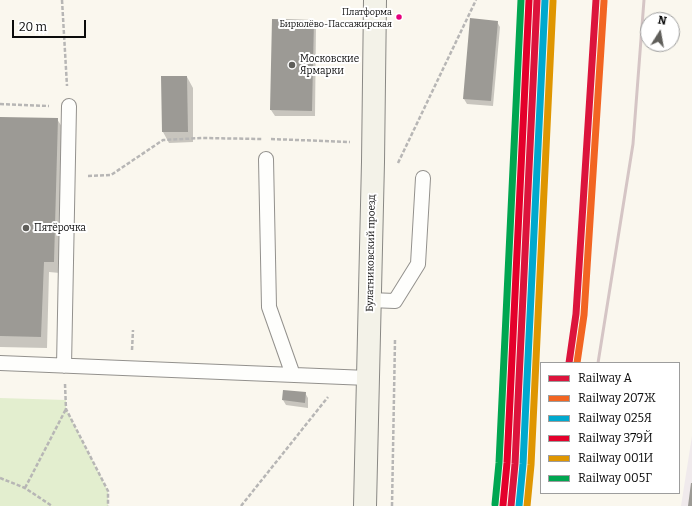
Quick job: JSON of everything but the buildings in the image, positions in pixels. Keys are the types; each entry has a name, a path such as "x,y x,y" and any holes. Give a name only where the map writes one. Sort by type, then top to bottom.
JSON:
{"street":[{"name":"Булатниковский проезд","path":"365,506 375,0"}],"lane":[{"path":"64,366 68,106"},
{"path":"266,159 269,307 293,375"},
{"path":"370,300 395,301 418,264 422,178"},
{"path":"0,363 368,378"}],"path":[{"path":"0,104 68,106 62,0"},
{"path":"398,164 476,0"},
{"path":"67,177 111,175 163,140 216,138 350,142"},
{"path":"241,506 343,377"},
{"path":"25,488 66,408 108,491 108,506"},
{"path":"0,478 25,488 52,506"}],"shaded area":[{"path":"692,436 692,506 681,506"}],"green space":[{"path":"0,398 66,400 66,409 108,491 108,506 0,506"}],"railway":[{"path":"598,362 633,144 644,0"}],"rail line":[{"name":"005Г","path":"495,504 499,463 521,0"},
{"name":"379Й","path":"503,505 507,463 529,0"},
{"name":"A","path":"511,506 515,464 537,0"},
{"name":"025Я","path":"519,506 523,464 545,0"},
{"name":"A","path":"569,362 576,314 596,0"},
{"name":"001И","path":"527,506 531,465 553,1"},
{"name":"207Ж","path":"577,362 584,315 604,1"}],"place":[{"name":"Платформа Бирюлёво-Пассажирская","path":"399,17"},
{"name":"Московские Ярмарки","path":"292,65"},
{"name":"Пятёрочка","path":"26,228"}]}
